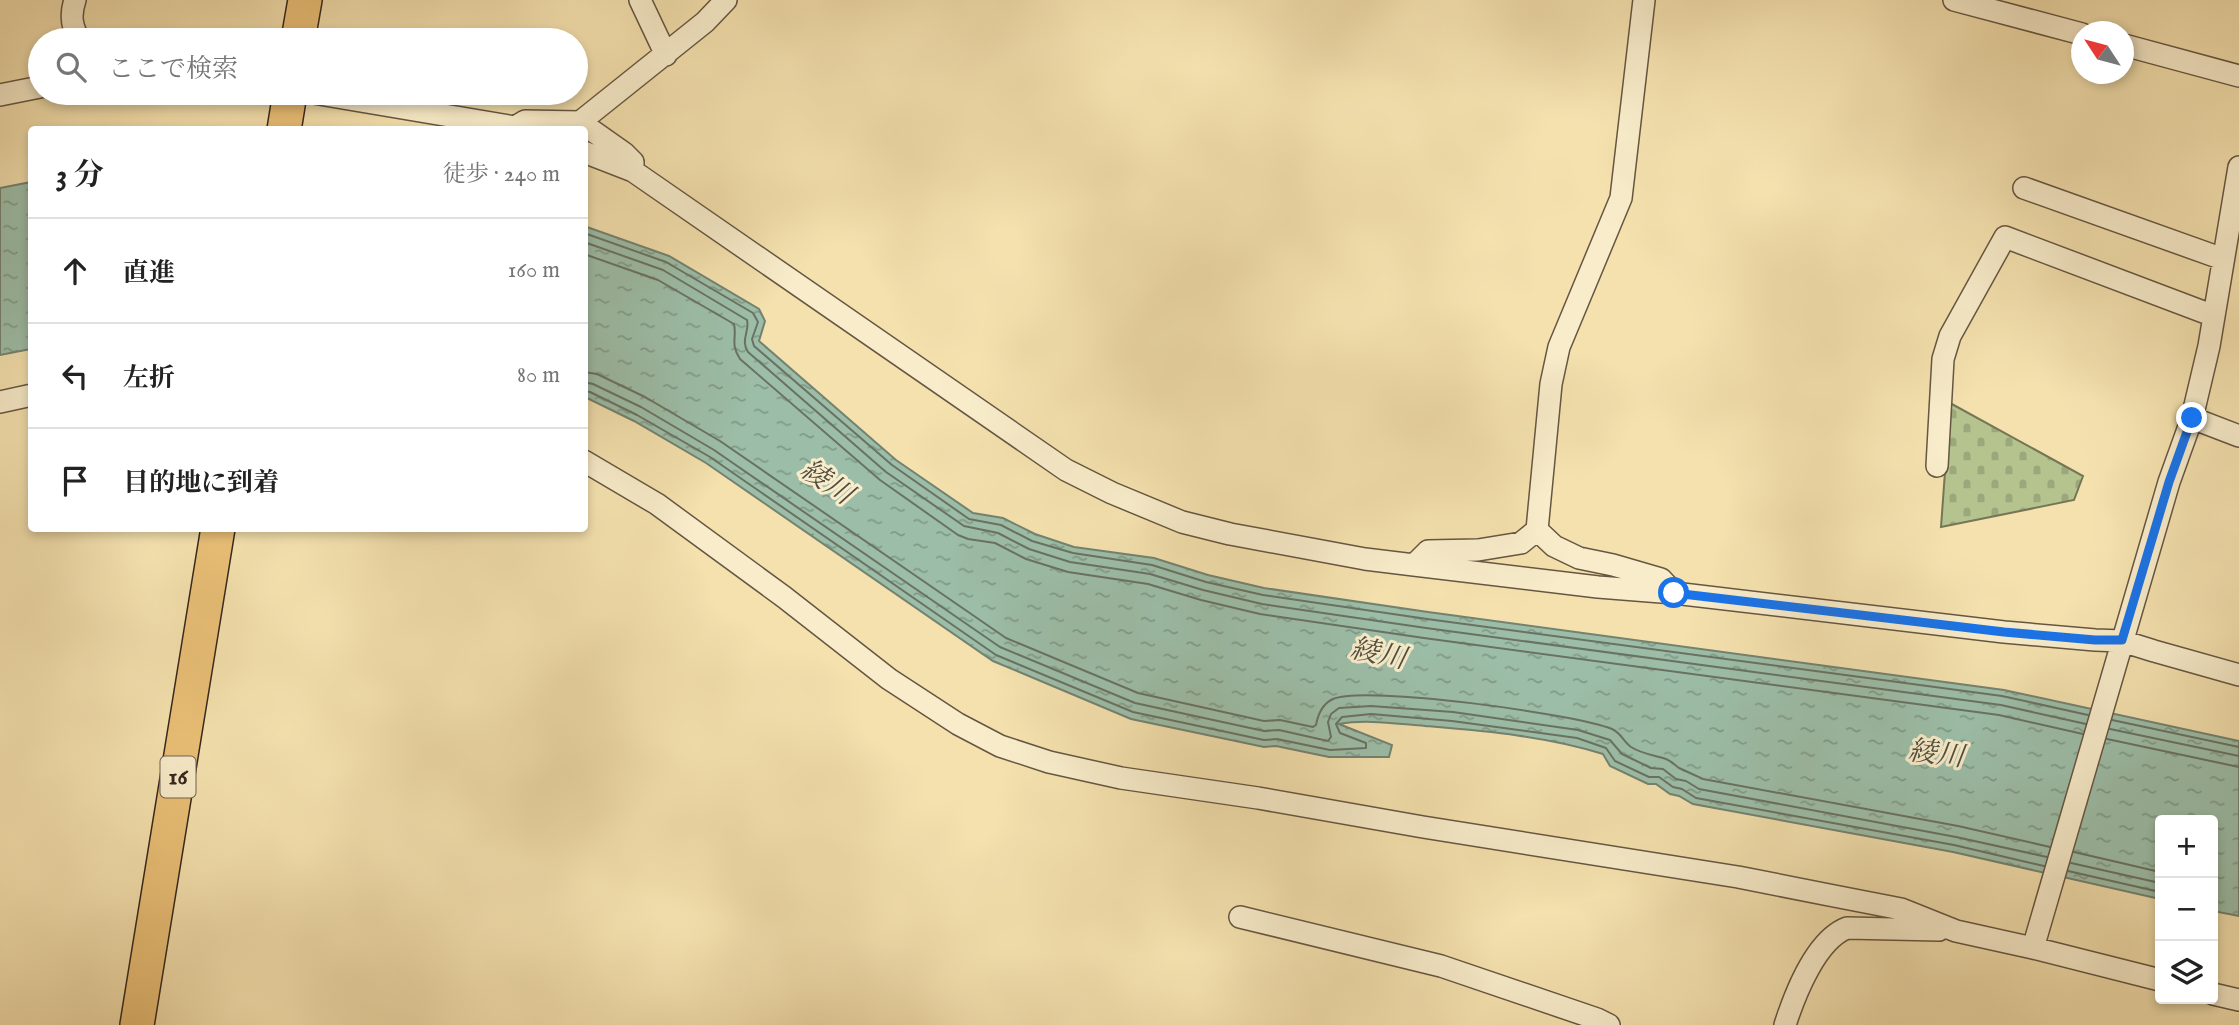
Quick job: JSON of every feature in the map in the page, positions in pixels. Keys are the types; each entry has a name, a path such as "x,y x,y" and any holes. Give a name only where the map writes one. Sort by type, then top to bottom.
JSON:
{"main road":[{"path":"300,28 305,0"},
{"name":"16","path":"137,1025 217,532"}],"street":[{"path":"73,28 72,11 75,0"},
{"path":"640,0 666,55"},
{"path":"580,122 666,55 726,0"},
{"path":"1414,565 1428,551 1478,550 1521,543 1537,530 1550,384 1559,347 1621,198 1644,0"},
{"path":"1954,0 2071,31"},
{"path":"2134,48 2239,76"},
{"path":"0,95 28,89"},
{"path":"294,105 499,126"},
{"path":"521,126 525,121 580,122 586,126"},
{"path":"588,128 624,153 633,162 633,171"},
{"path":"588,154 633,171 1066,470 1112,493 1182,522 1365,559 2095,640 2119,648 2154,652 2239,675"},
{"path":"2034,943 2119,648 2169,482 2192,418 2209,346 2239,167"},
{"path":"2024,188 2223,259"},
{"path":"1937,466 1943,359 1950,335 2004,237 2214,316"},
{"path":"0,402 28,397"},
{"path":"2192,418 2239,436"},
{"path":"588,463 657,504 784,597 889,679 958,724 1012,750 1049,762 1121,778 1738,877 1902,909 1956,930"},
{"path":"1537,530 1554,546 1579,558 1661,579 1674,593"},
{"path":"1240,917 1440,966 1609,1025"},
{"path":"1785,1025 1819,950 1835,932 1847,928 1956,930 2034,943 2155,979"},
{"path":"2218,995 2239,1000"}],"green space":[{"path":"1950,403 2083,476 2074,500 1941,527"}],"water":[{"path":"28,183 28,350 0,355 0,188"},
{"name":"綾川","path":"588,227 669,256 759,309 765,321 759,341 896,460 973,513 1003,518 1035,534 1074,547 1154,558 1208,575 1264,588 2004,690 2239,741 2239,916 2218,912 2218,815 2155,815 2155,898 1953,852 1693,804 1670,794 1656,784 1648,784 1610,766 1603,754 1538,739 1393,723 1350,723 1339,724 1392,745 1389,757 1329,757 1276,746 1264,747 1131,719 993,661 706,463 634,421 588,398"}],"route":[{"path":"1674,593 2004,632 2122,640 2169,482 2192,418"}]}
